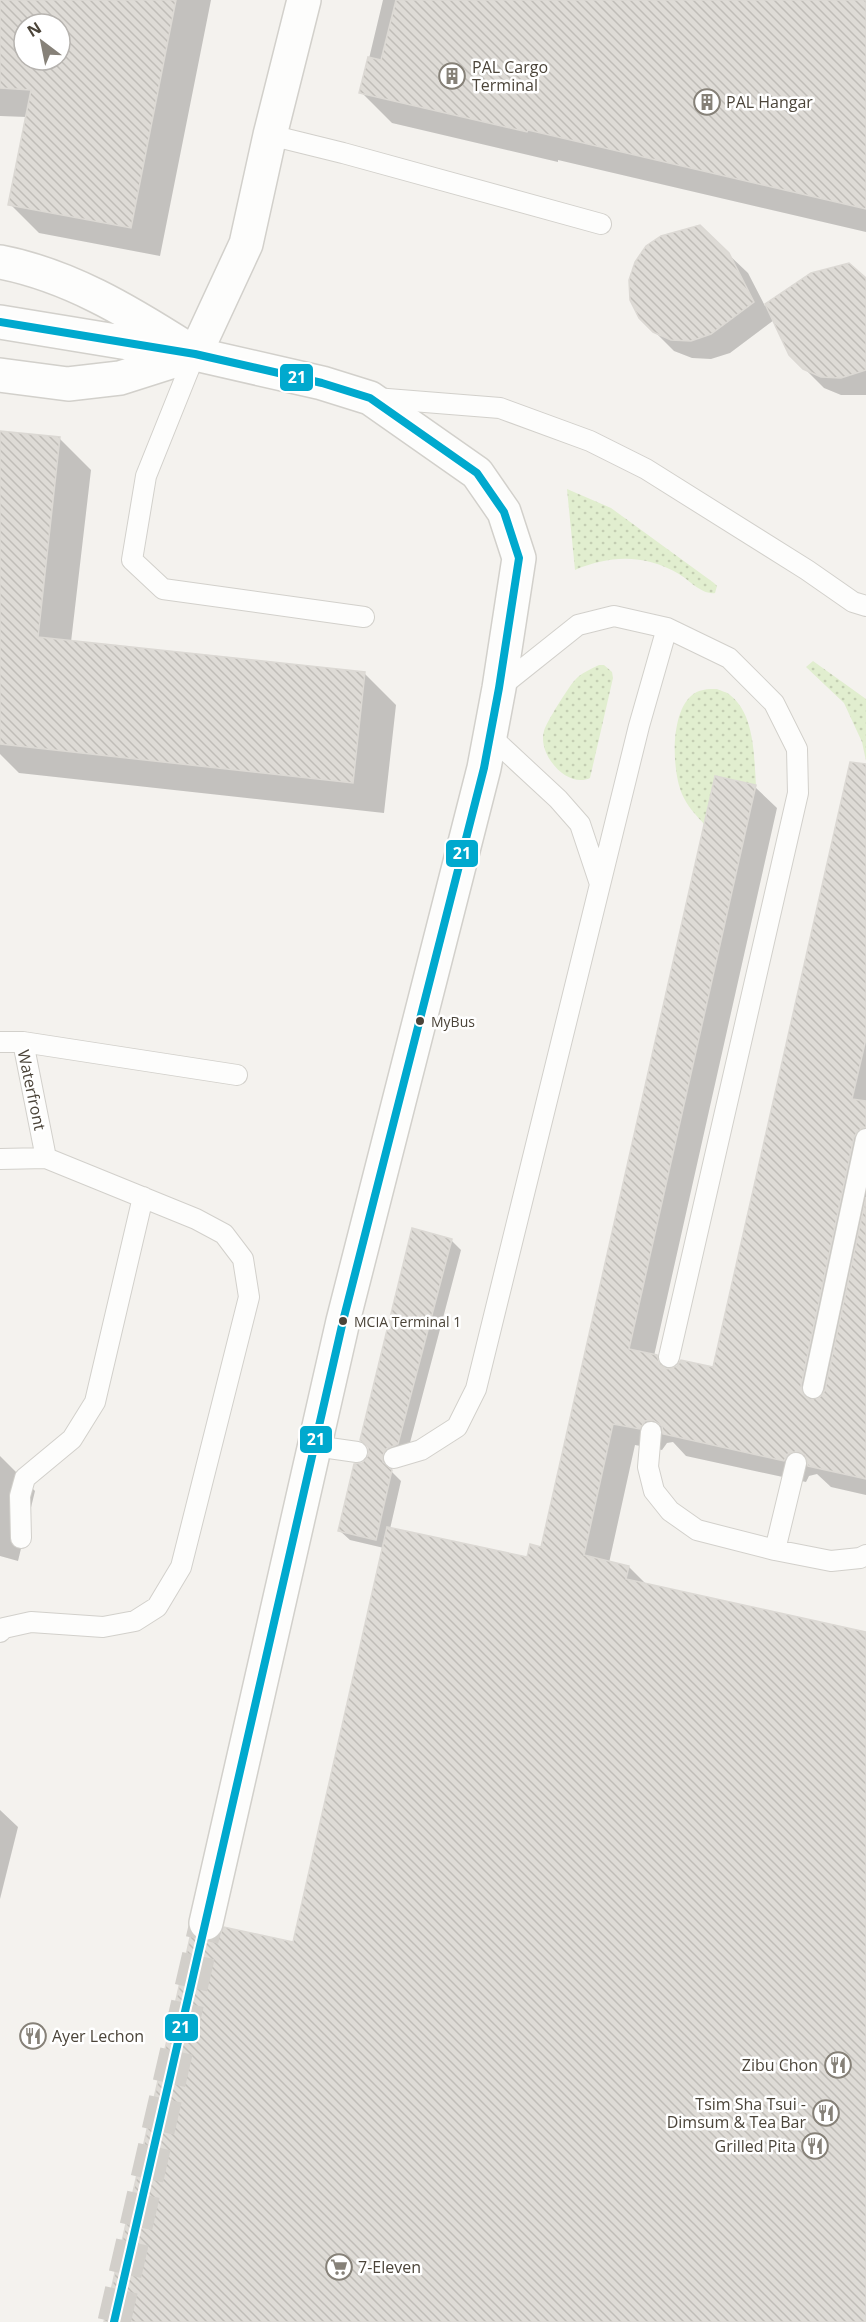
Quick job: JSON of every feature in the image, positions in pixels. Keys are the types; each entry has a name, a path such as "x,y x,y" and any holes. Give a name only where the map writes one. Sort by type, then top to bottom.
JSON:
{"street":[{"path":"0,375 68,384 120,378 195,354 246,244 270,135 304,0"},
{"path":"0,262 32,268 92,293 136,316 195,354"},
{"path":"0,322 103,341 195,354 322,383 370,398 477,473 504,512 519,558 484,768 344,1321 206,1923"}],"lane":[{"path":"270,135 601,224"},
{"path":"195,354 146,476 132,560 163,589 364,617"},
{"path":"370,398 500,408 590,441 646,469 859,604 866,623"},
{"path":"499,688 578,625 614,616 667,628 729,657 774,704 797,749 798,793 669,1358"},
{"path":"394,1458 421,1450 457,1427 476,1389 639,726 667,628"},
{"path":"489,735 558,799 580,824 600,885"},
{"name":"Waterfront","path":"0,1042 22,1042 46,1158"},
{"path":"22,1042 237,1075"},
{"path":"813,1389 866,1139"},
{"path":"0,1159 46,1158 143,1197 224,1234 243,1259 249,1297 181,1567 157,1607 135,1621 103,1627 31,1622 4,1628 0,1632"},
{"path":"21,1538 20,1496 25,1478 39,1465 58,1453 72,1439 95,1402 143,1197"},
{"path":"651,1432 648,1467 654,1491 670,1512 697,1530 775,1550 831,1561 860,1558 866,1555"},
{"path":"315,1446 357,1452"},
{"path":"775,1550 796,1463"}],"green space":[{"path":"567,489 611,508 714,583 717,586 715,593 705,592 666,567 640,560 601,561 575,570"},
{"path":"813,661 866,699 866,761 862,742 844,703 806,667"},
{"path":"599,665 604,665 612,672 613,678 590,778 572,779 563,774 549,759 543,740 544,731 575,680"},
{"path":"707,689 726,692 738,703 749,724 756,785 715,776 704,824 689,806 679,784 675,757 676,729 684,705 691,696"}],"building":[{"path":"0,0 176,0 131,228 8,205 31,90 0,88"},
{"name":"PAL Hangar","path":"396,0 866,0 866,209 359,93 368,57 381,60"},
{"path":"700,225 729,253 754,302 711,334 691,341 671,340 653,332 639,318 630,300 629,280 635,262 646,246 661,236"},
{"path":"849,263 866,278 866,370 841,378 821,377 803,369 789,355 765,304 811,273"},
{"path":"0,431 60,437 38,637 365,672 353,783 0,744"},
{"path":"850,762 866,764 866,1039 852,1099 866,1101 866,1127 858,1131 854,1137 801,1386 805,1396 811,1400 821,1396 825,1390 866,1197 866,1479 808,1466 805,1455 798,1451 788,1454 784,1461 663,1434 662,1426 653,1420 645,1421 640,1429 613,1424 584,1555 629,1566 626,1579 866,1632 866,2322 104,2322 191,1933 201,1941 211,1941 219,1936 224,1927 293,1942 387,1527 527,1557 530,1544 541,1547 715,776 756,785 629,1349 657,1355 660,1365 667,1369 677,1366 681,1360 713,1367"},
{"path":"412,1228 452,1239 398,1444 386,1449 383,1455 383,1462 392,1470 376,1540 338,1531 354,1464 362,1463 369,1454 368,1447 360,1440"}],"tunnel":[{"path":"114,2322 206,1923"}],"transit line":[{"name":"21","path":"0,322 195,354 322,383 370,398 477,473 504,512 519,558 484,768 343,1321 114,2322"}],"place":[{"name":"PAL Cargo Terminal","path":"452,76"},
{"name":"PAL Hangar","path":"707,102"},
{"name":"MyBus","path":"420,1021"},
{"name":"MCIA Terminal 1","path":"343,1321"},
{"name":"Ayer Lechon","path":"33,2036"},
{"name":"Zibu Chon","path":"838,2065"},
{"name":"Tsim Sha Tsui - Dimsum & Tea Bar","path":"826,2113"},
{"name":"Grilled Pita","path":"815,2146"},
{"name":"7-Eleven","path":"339,2267"}]}
